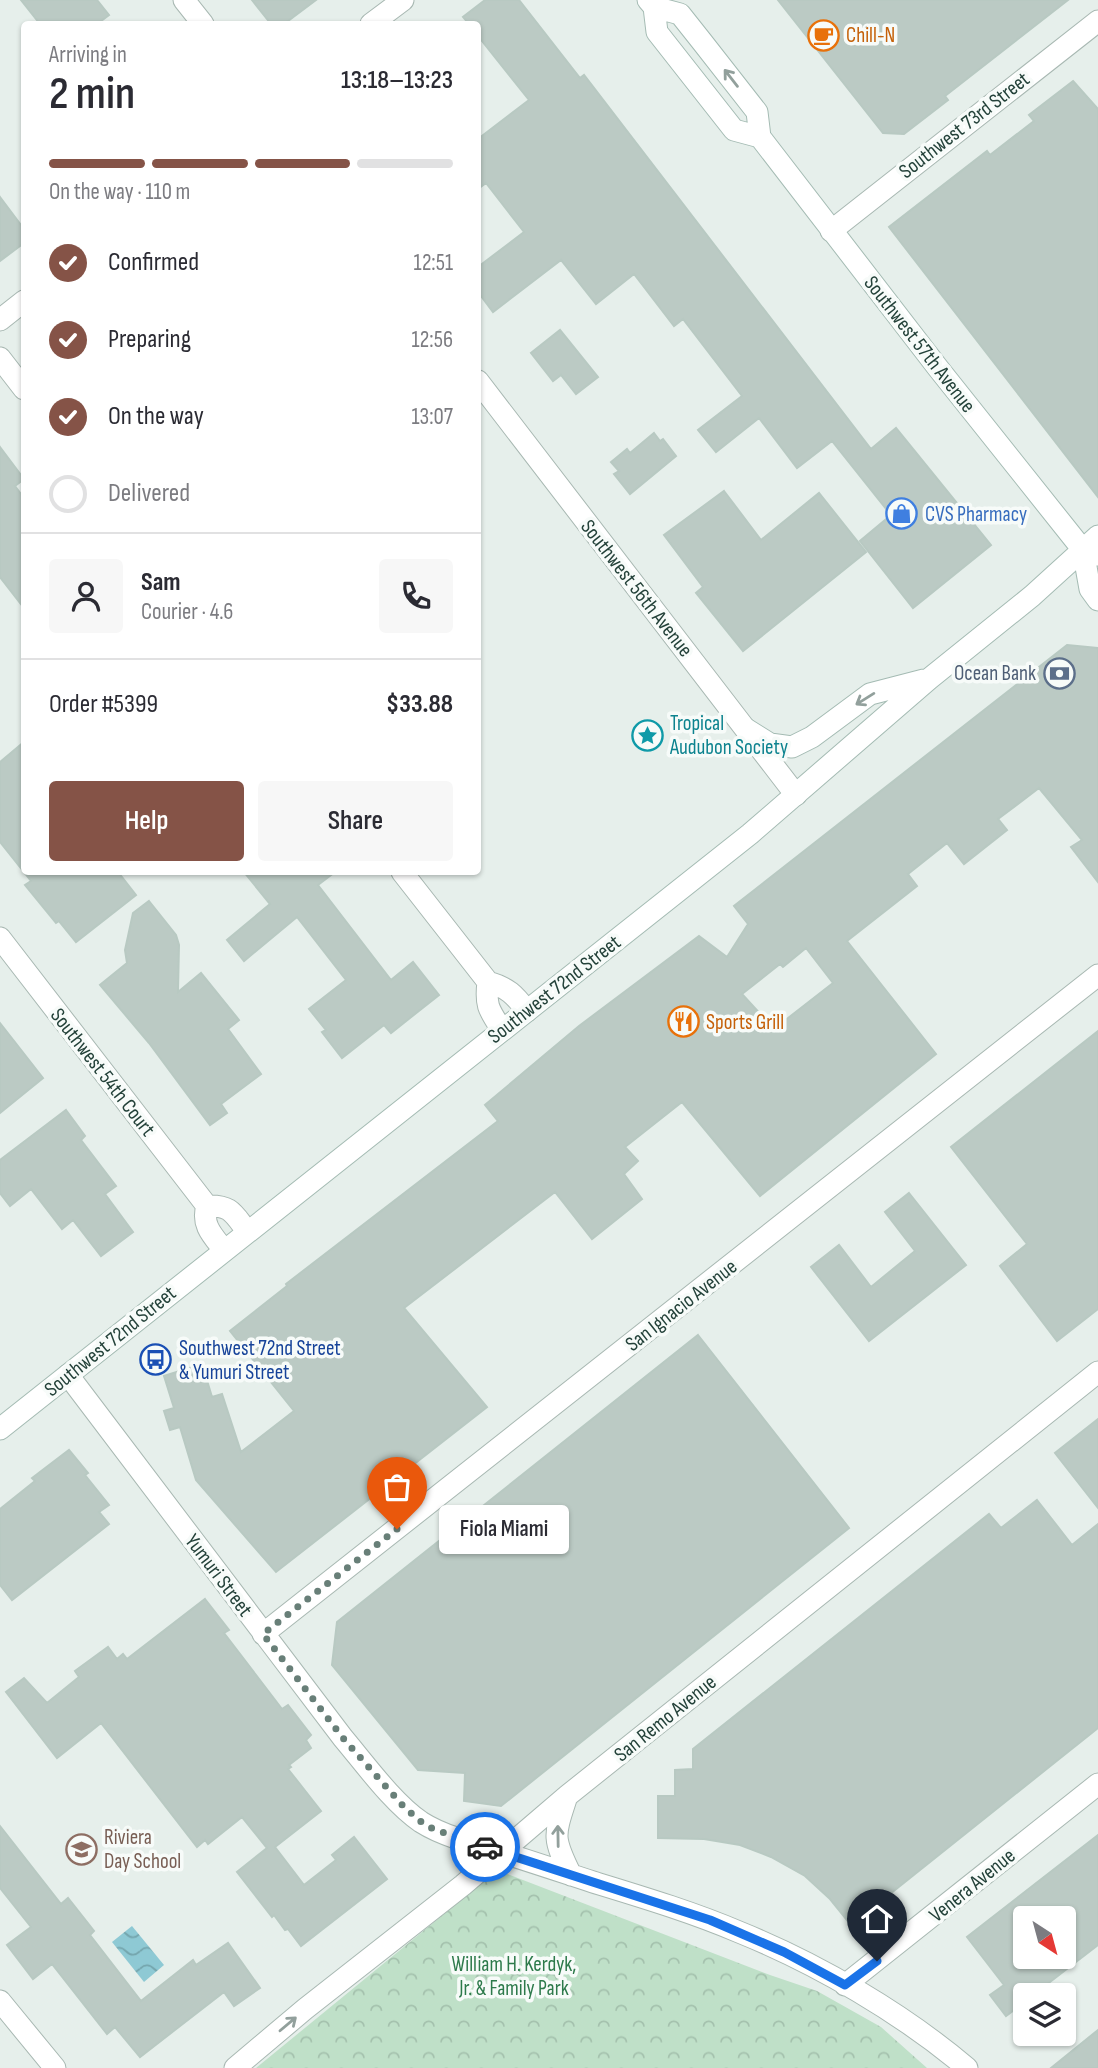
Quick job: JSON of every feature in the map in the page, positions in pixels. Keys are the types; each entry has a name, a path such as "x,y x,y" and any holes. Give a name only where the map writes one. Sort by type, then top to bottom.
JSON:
{"street":[{"path":"184,0 201,21"},
{"path":"375,21 402,0"},
{"name":"Southwest 57th Avenue","path":"651,4 657,32 734,130 760,137"},
{"name":"Southwest 57th Avenue","path":"651,4 680,14 757,112 760,137 831,231 1093,547 1090,589 1098,600"},
{"name":"Southwest 73rd Street","path":"831,231 1098,21"},
{"path":"0,320 21,303"},
{"path":"0,358 21,385"},
{"name":"Southwest 56th Avenue","path":"481,386 796,795"},
{"name":"Southwest 72nd Street","path":"0,1429 750,834 929,679 1093,547"},
{"path":"746,729 770,744 792,747 812,737 870,694 929,679"},
{"path":"404,875 488,982 513,993 527,1010"},
{"name":"Southwest 54th Court","path":"0,939 207,1206"},
{"name":"San Ignacio Avenue","path":"263,1634 1098,975"},
{"path":"488,982 486,996 489,1010 502,1030"},
{"name":"Southwest 54th Court","path":"207,1206 223,1206 232,1212 247,1231"},
{"name":"Southwest 54th Court","path":"207,1206 204,1215 206,1228 224,1250"},
{"name":"San Remo Avenue","path":"236,2068 567,1796 1098,1372"},
{"name":"Yumuri Street","path":"68,1375 343,1738 411,1814 433,1829 741,1932 805,1962 899,2017 967,2068"},
{"name":"Venera Avenue","path":"845,1985 1098,1784"},
{"path":"567,1796 556,1830 556,1841 571,1875"},
{"path":"0,2001 55,2068"}],"green space":[{"name":"William H. Kerdyk, Jr. & Family Park","path":"505,1873 817,1991 881,2027 927,2068 256,2068 488,1878"}],"water":[{"path":"132,1926 164,1965 144,1982 112,1942"}],"building":[{"path":"21,0 97,0 109,15 101,21 38,21"},
{"path":"252,0 316,0 288,21 269,21"},
{"path":"485,0 519,0 580,78 584,75 871,449 896,428 991,545 913,608 860,541 891,515 832,441 797,468 759,418 716,452 698,430 742,396 683,319 674,326 634,274 596,304 561,260 493,312 481,296 481,265 524,232 486,183 481,187 481,137 529,100 481,40 481,21 466,21 463,17"},
{"path":"778,0 1068,0 945,96 948,100 904,134 883,133"},
{"path":"1073,81 1098,109 1098,497 889,227 987,151 990,155 1034,121 1029,115"},
{"path":"0,197 21,225 21,245 0,261"},
{"path":"560,330 598,377 576,394 561,375 553,381 531,353"},
{"path":"654,433 660,441 663,439 676,456 630,494 614,474 619,471 611,462 627,449 630,453"},
{"path":"0,447 21,475 21,481 15,486 21,494 21,604 0,577"},
{"path":"724,491 761,540 819,493 866,552 743,651 696,593 703,587 664,535"},
{"path":"1067,645 1098,648 1098,882 1071,847 1082,840 1039,788 998,819 1007,830 964,864 947,843 908,874 917,886 847,941 936,1054 760,1196 682,1102 625,1147 638,1161 624,1174 642,1199 592,1239 555,1192 404,1308 487,1407 276,1572 196,1480 180,1427 170,1430 164,1411 174,1408 164,1376 202,1364 212,1397 222,1394 241,1452 294,1411 230,1331 287,1286 286,1284 498,1121 485,1105 579,1026 699,936 727,957 748,924 734,906","holes":["806,948 833,983 774,1029 742,994 780,964 783,967"]},
{"path":"21,744 21,868 0,842 0,762"},
{"path":"26,875 120,875 136,895 76,942 59,921 56,923 25,885 31,881"},
{"path":"246,875 331,875 318,885 391,980 413,962 439,995 391,1033 384,1025 342,1058 322,1032 326,1030 309,1009 346,980 297,917 244,961 227,940 270,904"},
{"path":"149,901 176,935 179,945 178,992 201,973 239,1020 228,1029 261,1074 221,1104 227,1113 210,1125 149,1043 100,985 127,963 125,950 133,913"},
{"path":"0,1023 43,1078 0,1113"},
{"path":"1098,1031 1098,1309 1057,1341 1000,1266 1027,1244 951,1147"},
{"path":"66,1110 85,1136 81,1140 116,1186 105,1194 133,1232 101,1256 73,1220 62,1229 31,1189 10,1206 0,1193 0,1160"},
{"path":"909,1193 966,1265 869,1341 811,1267 839,1245 871,1287 915,1251 885,1212"},
{"path":"698,1335 849,1528 501,1806 464,1801 465,1773 418,1770 332,1665 337,1622"},
{"path":"1098,1419 1098,1508 1055,1453"},
{"path":"69,1450 109,1505 99,1512 109,1524 12,1600 0,1585 0,1509 35,1481 32,1478"},
{"path":"1037,1500 1072,1545 1098,1524 1098,1728 851,1925 830,1899 805,1876 771,1857 740,1845 704,1839 658,1838 658,1796 675,1796 675,1770 693,1769 693,1749 989,1514 1001,1528"},
{"path":"205,1599 229,1630 224,1633 282,1709 288,1705 311,1735 306,1740 311,1748 289,1765 291,1767 288,1769 321,1811 275,1847 304,1885 336,1860 332,1855 354,1837 387,1879 301,1946 274,1915 272,1917 237,1872 267,1848 242,1817 208,1844 205,1840 197,1847 101,1723 57,1758 6,1692 24,1678 47,1703 79,1677 75,1671 108,1647 117,1659 123,1654 127,1659"},
{"path":"0,1826 61,1904 68,1898 94,1931 90,1935 141,2001 193,1960 196,1965 228,1943 260,1988 234,2006 224,1992 140,2057 115,2027 107,2034 52,1964 33,1979 7,1945 31,1927 0,1888"},
{"path":"1098,1835 1098,1945 1076,1962 1076,1906 1013,1906 1013,1969 1067,1969 1049,1983 1013,1983 1013,2011 1006,2016 990,1995 1004,1985 967,1937"},
{"path":"1098,2030 1098,2068 1051,2068"}],"way so far":[{"path":"397,1529 263,1634 343,1738 404,1807 433,1829 485,1847"}],"place":[{"name":"Chill-N","path":"823,35"},
{"name":"CVS Pharmacy","path":"902,514"},
{"name":"Ocean Bank","path":"1059,673"},
{"name":"Tropical Audubon Society","path":"647,735"},
{"name":"Sports Grill","path":"683,1022"},
{"name":"Southwest 72nd Street & Yumuri Street","path":"156,1360"},
{"name":"Fiola Miami","path":"397,1529"},
{"name":"Riviera Day School","path":"81,1849"}],"route":[{"path":"485,1847 710,1920 805,1962 845,1985 877,1961"}]}
